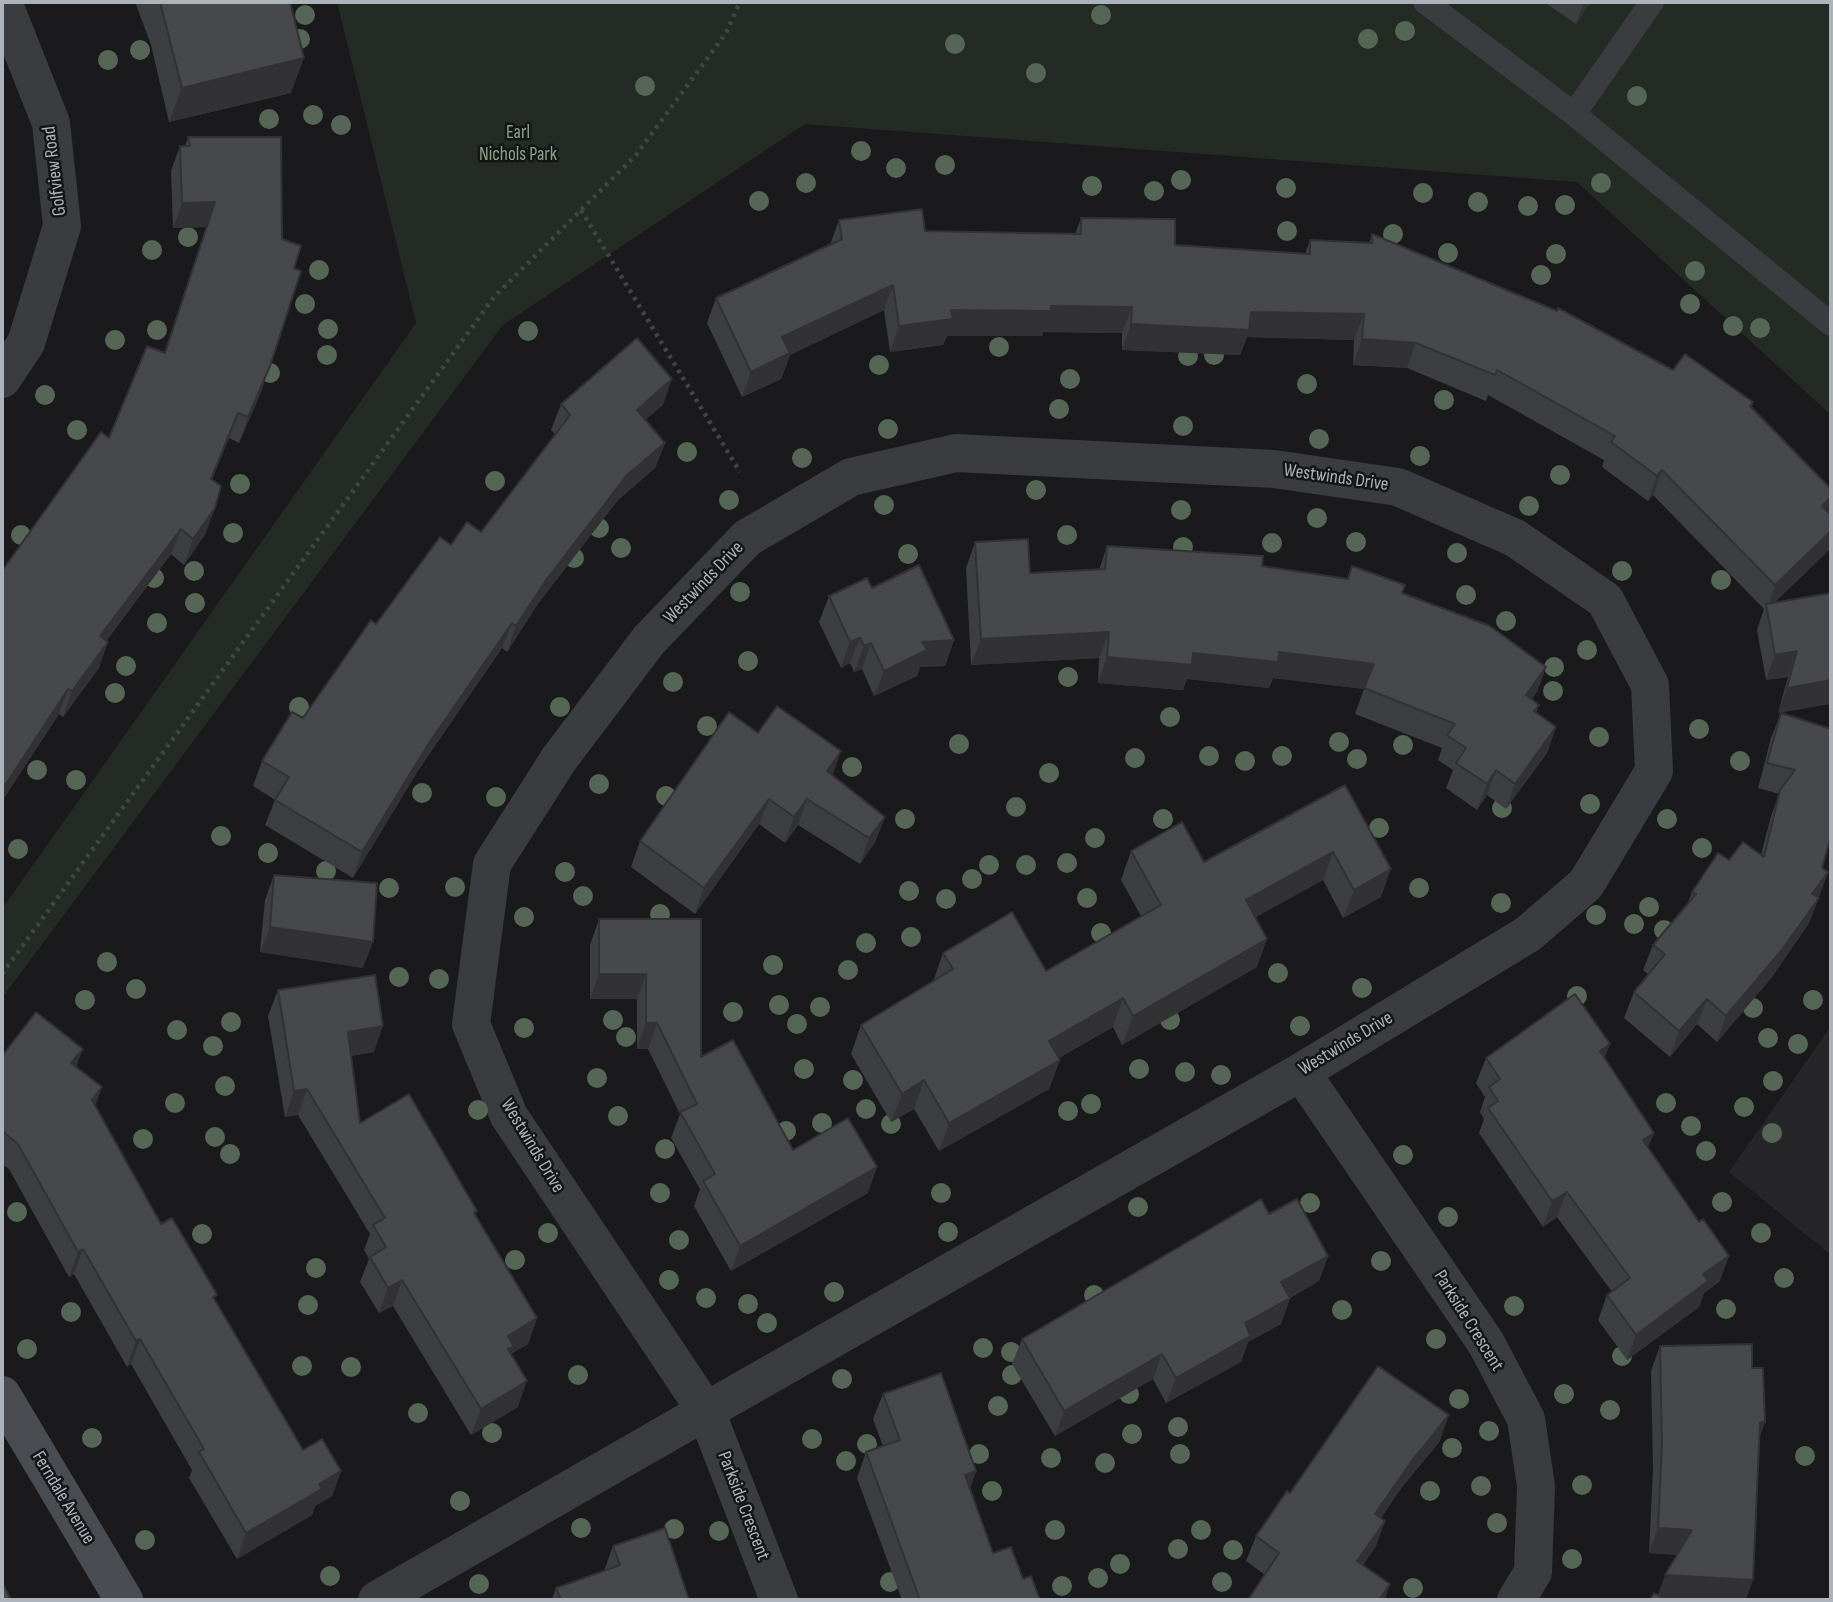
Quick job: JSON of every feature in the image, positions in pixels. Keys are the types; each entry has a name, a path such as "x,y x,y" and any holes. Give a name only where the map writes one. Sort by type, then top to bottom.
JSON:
{"street":[{"name":"Golfview Road","path":"2,379 26,344 62,226 51,122 3,2"},
{"name":"Westwinds Drive","path":"377,1600 706,1412 1301,1072 1528,934 1587,884 1654,771 1650,685 1605,600 1516,538 1398,487 1274,469 956,453 850,477 747,538 649,640 559,759 492,864 471,1024 509,1116 706,1412"},
{"name":"Parkside Crescent","path":"1301,1072 1486,1343 1526,1419 1536,1486 1534,1572 1516,1600"},
{"name":"Ferndale Avenue","path":"2,1395 124,1600"},
{"name":"Parkside Crescent","path":"706,1412 779,1600"}],"lane":[{"path":"1425,2 1574,114 1831,324"},
{"path":"1574,114 1652,2"}],"path":[{"path":"2,974 494,297 636,155 726,33 740,2"},
{"path":"581,210 740,472"}],"shaded area":[{"path":"1831,1026 1831,1255 1729,1172"}],"green space":[{"name":"Earl Nichols Park","path":"337,2 1831,2 1831,415 1577,182 805,124 503,325 2,998 2,909 416,323"}],"building":[{"path":"160,2 290,2 304,58 182,88"},
{"path":"188,137 281,137 282,239 301,246 294,268 301,271 270,366 248,417 238,413 211,479 221,486 215,508 193,539 181,529 100,636 108,642 72,691 68,689 2,790 2,571 101,432 109,438 147,346 165,353 215,202 182,203 180,146 190,146"},
{"path":"922,209 925,231 1081,234 1081,218 1175,219 1175,245 1310,254 1310,240 1372,243 1372,234 1557,311 1558,308 1673,370 1685,354 1753,402 1750,406 1831,489 1831,497 1822,506 1831,515 1831,531 1775,585 1662,470 1657,476 1611,442 1615,436 1497,370 1495,375 1416,343 1362,339 1364,314 1251,312 1249,330 1131,324 1132,307 1051,306 1051,311 951,310 953,319 899,326 893,285 782,337 790,353 751,372 716,298 842,239 839,220"},
{"path":"637,338 672,379 637,410 665,443 627,475 546,580 516,626 512,623 429,743 362,852 275,800 289,777 262,761 292,712 303,718 371,620 376,624 440,537 451,545 467,522 481,532 570,415 561,404"},
{"path":"1028,539 1030,573 1105,569 1107,546 1263,556 1262,566 1348,579 1352,566 1405,585 1402,593 1490,626 1546,667 1526,695 1539,705 1534,711 1556,727 1515,784 1496,770 1487,784 1456,763 1466,748 1447,735 1455,724 1364,688 1374,664 1279,652 1278,662 1193,653 1192,665 1107,657 1109,632 981,639 975,542"},
{"path":"919,565 954,640 922,642 927,650 884,671 871,643 864,646 860,638 850,642 829,596 867,578 872,588"},
{"path":"1831,593 1831,680 1787,688 1797,651 1775,655 1766,604"},
{"path":"777,706 841,751 827,771 885,817 869,838 807,799 794,817 769,799 704,888 640,841 729,712 758,733"},
{"path":"1781,713 1831,729 1831,835 1822,868 1828,872 1812,894 1819,898 1781,951 1726,1016 1707,999 1679,1031 1634,992 1665,954 1653,945 1696,894 1692,892 1718,853 1729,860 1743,842 1764,857 1780,790 1795,770 1767,763"},
{"path":"1345,785 1391,869 1354,890 1333,852 1246,900 1267,939 1133,1016 1123,998 1049,1041 1060,1060 949,1123 924,1080 902,1094 861,1025 953,969 943,953 1012,912 1046,971 1161,905 1131,851 1182,822 1204,862"},
{"path":"274,875 377,883 373,942 270,927"},
{"path":"599,919 701,919 701,1057 733,1040 793,1150 848,1118 877,1167 740,1246 703,1181 715,1174 680,1112 697,1104 657,1023 646,1023 646,974 599,974"},
{"path":"375,975 383,1026 348,1032 360,1123 409,1094 477,1211 474,1213 537,1318 508,1336 514,1347 508,1349 527,1381 481,1409 402,1280 388,1288 370,1257 386,1247 373,1225 385,1218 307,1089 294,1091 278,990"},
{"path":"1575,994 1610,1044 1600,1051 1654,1133 1643,1140 1699,1222 1703,1219 1729,1256 1703,1274 1708,1281 1636,1335 1607,1295 1630,1278 1567,1192 1552,1201 1488,1108 1498,1101 1489,1087 1500,1079 1486,1058"},
{"path":"36,1012 83,1049 71,1063 102,1087 92,1100 161,1224 172,1218 215,1291 217,1295 213,1297 303,1450 322,1439 341,1471 319,1484 322,1489 246,1533 199,1452 204,1449 140,1339 136,1341 83,1249 78,1252 18,1144 2,1131 2,1056"},
{"path":"1261,1199 1269,1214 1297,1199 1328,1256 1281,1282 1290,1298 1245,1323 1250,1336 1176,1378 1162,1354 1064,1411 1022,1339"},
{"path":"1752,1344 1752,1368 1763,1368 1765,1422 1760,1423 1753,1580 1665,1575 1692,1530 1658,1528 1662,1444 1660,1346"},
{"path":"1378,1366 1449,1415 1411,1462 1375,1514 1385,1521 1357,1561 1390,1584 1379,1600 1248,1600 1279,1553 1256,1536 1287,1491 1290,1493"},
{"path":"941,1373 976,1471 965,1475 993,1553 1011,1547 1023,1579 1031,1576 1040,1600 920,1600 866,1452 900,1440 883,1394"},
{"path":"665,1528 689,1600 561,1600 556,1588 620,1565 613,1546"},
{"path":"2,1583 5,1588 11,1600 2,1600"},
{"path":"1654,1593 1666,1600 1650,1600"}]}
